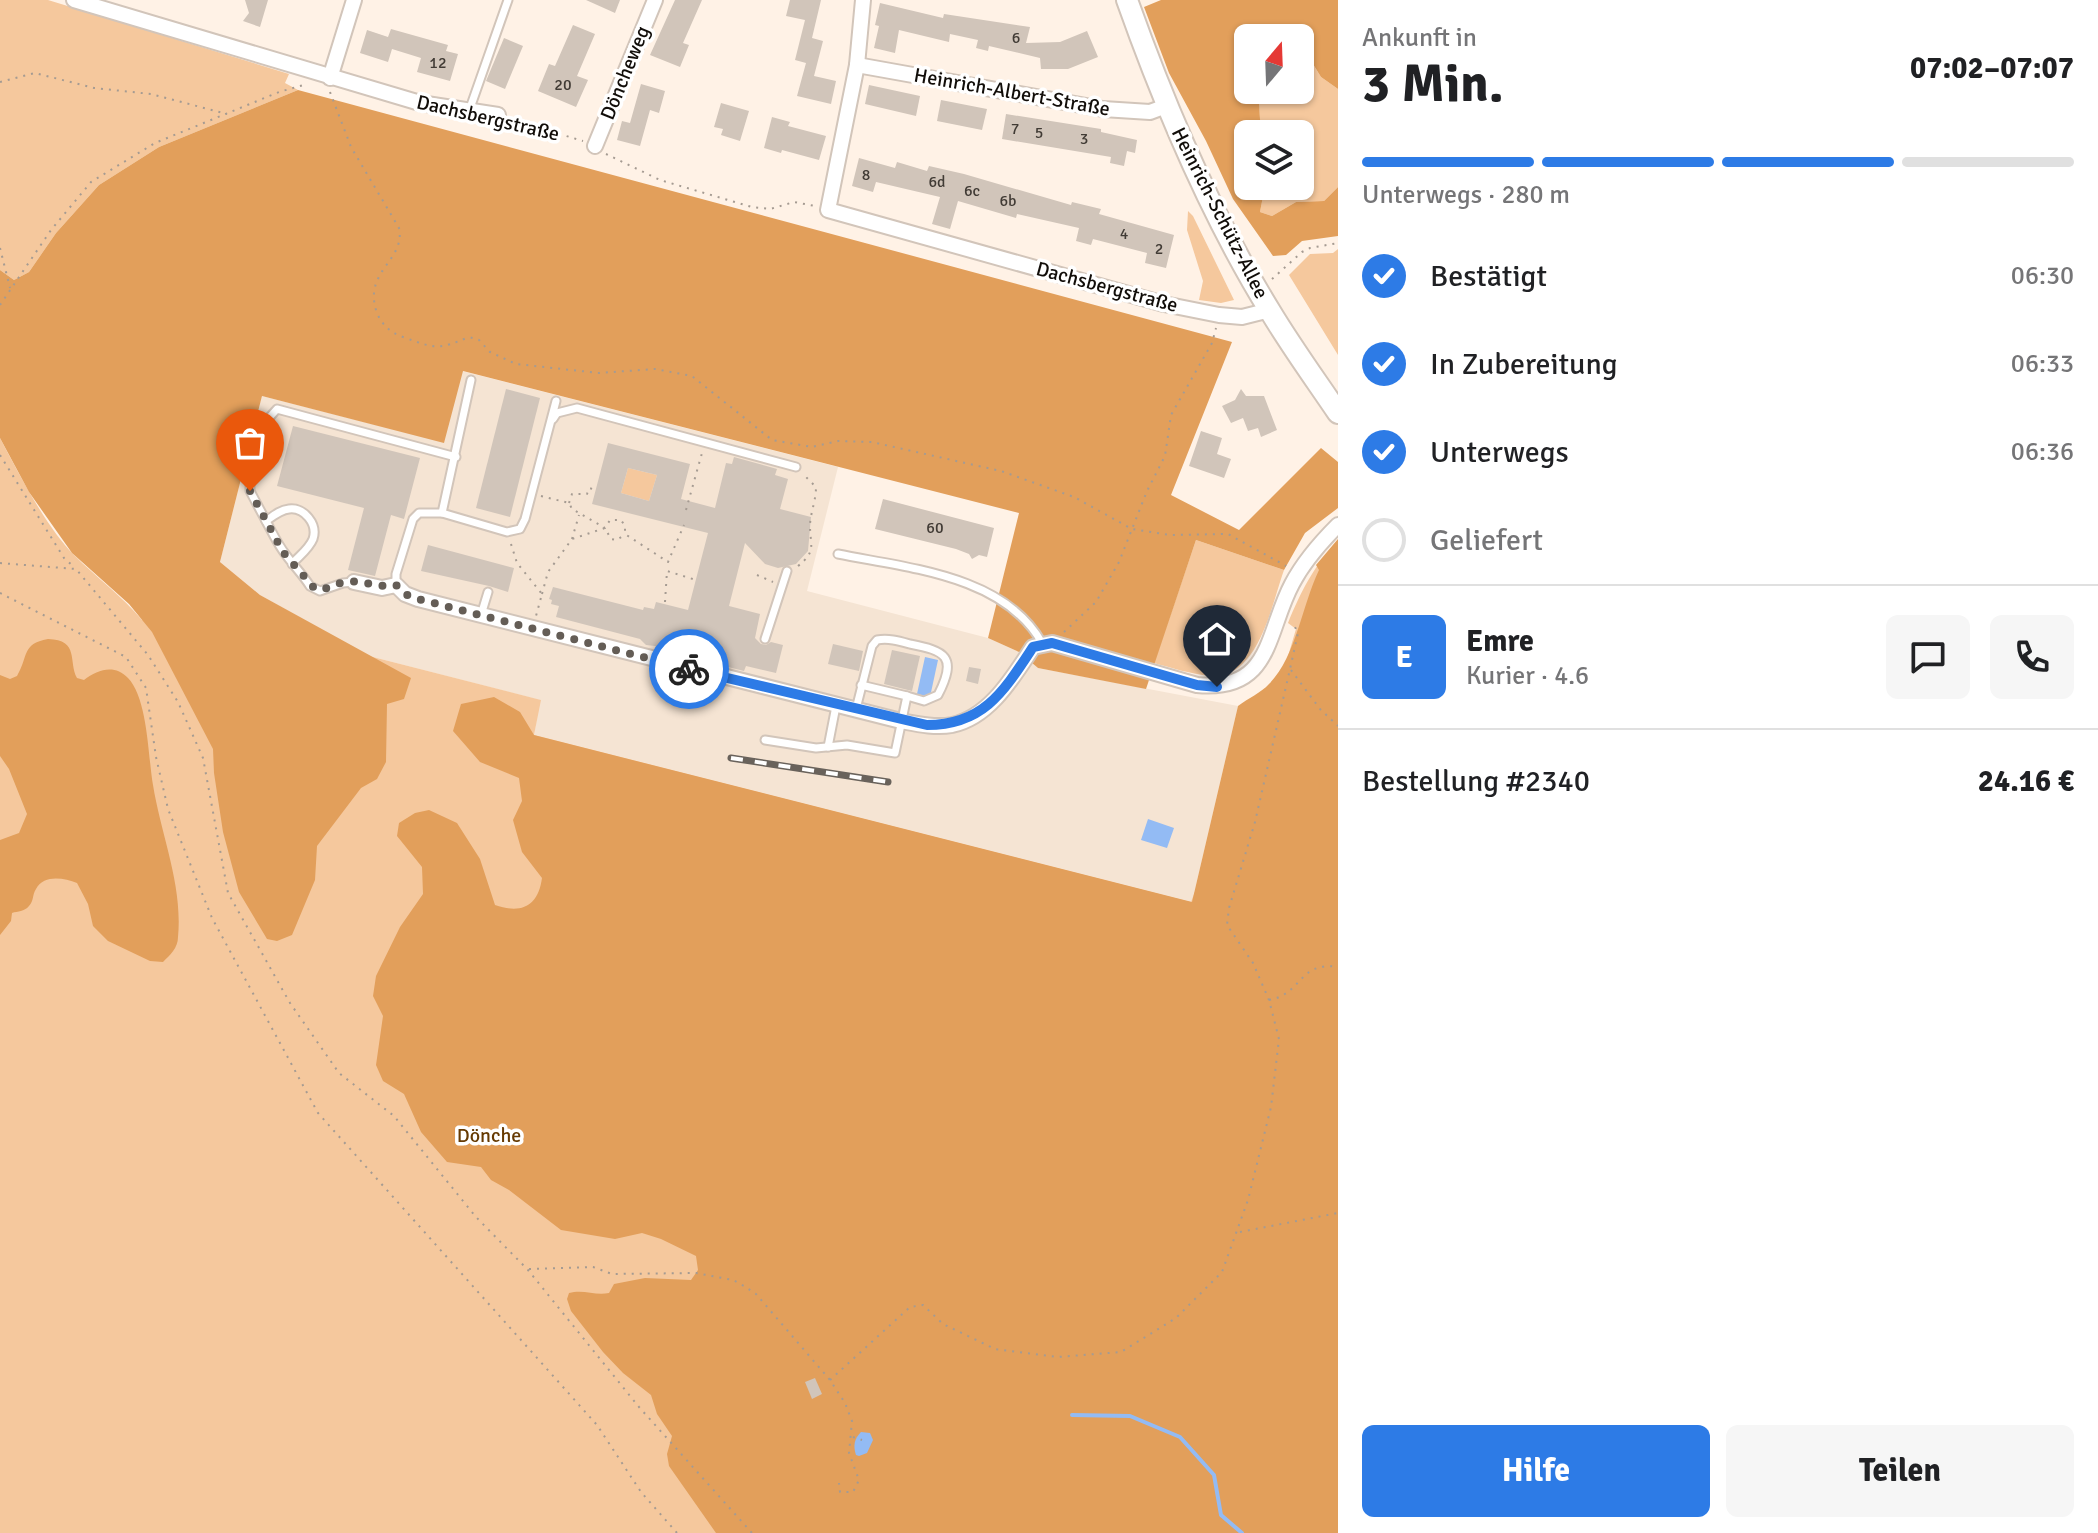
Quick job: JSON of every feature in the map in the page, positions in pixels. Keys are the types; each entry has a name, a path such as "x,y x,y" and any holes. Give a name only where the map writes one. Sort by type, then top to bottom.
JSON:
{"main road":[{"name":"Heinrich-Schütz-Allee","path":"1127,0 1166,106 1238,255 1338,413"}],"street":[{"name":"Dachsbergstraße","path":"74,0 420,103 498,115"},
{"path":"330,78 354,0"},
{"name":"Döncheweg","path":"595,146 655,0"},
{"path":"828,210 857,65 863,0"},
{"name":"Heinrich-Albert-Straße","path":"857,65 1103,109 1150,112 1166,106"},
{"name":"Dachsbergstraße","path":"828,210 1164,304 1242,317 1270,310"},
{"path":"354,582 382,588 396,585 405,594 418,599 754,677 901,721 950,725 970,718 990,704 1033,647 1047,643 1197,685 1217,687 1237,682 1262,660 1290,587 1314,549 1338,525"}],"lane":[{"path":"469,111 508,0"},
{"path":"442,513 471,380"},
{"path":"396,585 396,574 413,519 419,513 442,513 507,532 520,529 556,401"},
{"path":"551,421 557,413 577,408 796,467"},
{"path":"354,582 348,581 320,591 315,589 292,564 250,491 268,419 277,409 456,457"},
{"path":"266,521 287,509 297,509 312,522 312,540 292,564"},
{"path":"838,554 941,575 974,588 998,599 1020,615 1047,643"},
{"path":"765,639 787,571"},
{"path":"481,615 488,592"},
{"path":"856,709 861,685 872,646 877,640 886,639 942,652 946,668 938,695 924,701 861,685"},
{"path":"765,740 816,748 847,745 895,753 907,696"},
{"path":"828,747 837,704"}],"path":[{"path":"0,82 35,73 94,88 151,94 228,114"},
{"path":"0,305 51,230 91,182 155,143 279,92 330,78 329,88 351,147 399,228 399,247 375,281 372,299 379,318 389,331 441,348 469,337 479,340 490,352 516,364 599,373 655,369 692,376 772,440 812,447 838,441 872,442 1001,471 1074,497 1132,529 1170,535 1228,534 1287,567 1290,587"},
{"name":"Dachsbergstraße","path":"498,115 595,146 660,180 752,207 770,209 794,202 828,210"},
{"path":"1258,289 1310,248 1338,243"},
{"path":"0,248 11,289"},
{"path":"1047,643 1096,602 1119,562 1165,456 1171,415 1212,343 1219,315"},
{"path":"686,510 705,443"},
{"path":"0,455 64,558 148,655 178,702 203,758 228,893 290,1003 339,1073 394,1116 476,1217 528,1270 639,1407 752,1533"},
{"path":"757,575 772,583 806,560 813,541 810,526 816,503 816,487 796,467"},
{"path":"569,503 572,494 587,494 589,488 596,490"},
{"path":"532,493 569,503 579,514 605,528 611,539 617,540 625,534"},
{"path":"533,628 548,572 572,539 579,514"},
{"path":"572,539 605,528 610,520 621,520 625,534"},
{"path":"665,602 668,562 684,525"},
{"path":"507,532 517,563 542,594"},
{"path":"625,534 668,562"},
{"path":"0,563 76,569"},
{"path":"667,571 696,580"},
{"path":"0,593 126,657 146,688 156,757 168,809 212,918 318,1113 597,1425 641,1492 677,1533"},
{"path":"830,1380 910,1307 923,1305 943,1324 995,1349 1058,1357 1121,1352 1176,1318 1222,1272 1239,1232 1271,1107 1279,1039 1269,1000 1253,963 1227,925 1229,908 1255,822 1298,633 1292,621"},
{"path":"1290,669 1320,709 1338,726"},
{"path":"1269,1000 1284,997 1314,968 1338,967"},
{"path":"1239,1232 1338,1213"},
{"path":"528,1270 593,1267 612,1274 696,1273 733,1280 756,1294 830,1380 845,1403 852,1421 849,1453 859,1480 853,1492 840,1492 839,1483"},
{"path":"852,1436 862,1440"}],"shaded area":[{"path":"462,371 838,467 807,591 988,638 1019,652 1038,668 1238,706 1192,902 534,735 540,700 369,656 260,595 220,562 262,396 443,442"}],"green space":[{"path":"0,0 48,0 289,74 285,83 298,90 159,147 99,185 56,233 29,272 14,280 0,270"},
{"path":"1161,0 1338,0 1338,89 1321,77 1314,66 1314,24 1234,24 1234,104 1259,104 1260,120 1234,120 1234,200 1262,200 1260,212 1272,216 1296,202 1324,201 1338,187 1338,236 1302,241 1286,255 1273,256 1233,199 1169,73 1144,7"},
{"path":"1314,66 1321,77 1338,89 1338,187 1324,201 1296,202 1272,216 1260,212 1262,200 1314,200 1314,120 1260,120 1257,104 1314,104"},
{"path":"298,90 1232,342 1171,495 1239,530 1321,448 1338,462 1338,508 1305,533 1284,570 1196,540 1146,689 1038,668 1019,652 988,638 1019,513 463,371 444,443 262,396 220,562 260,595 411,678 404,699 387,704 386,762 377,779 361,788 317,846 315,880 292,935 277,941 267,939 239,892 223,832 213,749 152,632 129,604 72,553 29,492 0,438 0,270 14,280 29,272 56,233 99,185 159,147"},
{"path":"1188,211 1234,300 1221,303 1199,300 1203,281 1187,230"},
{"path":"1338,249 1338,355 1289,275 1310,254 1333,253"},
{"name":"Dönche","path":"0,438 53,530 82,563 142,620 369,656 541,700 534,735 1191,902 1273,686 1283,673 1296,629 1288,623 1309,579 1338,540 1338,1533 0,1533"},
{"path":"628,468 657,475 649,501 621,493"},
{"path":"1338,539 1338,1533 716,1533 669,1466 667,1454 672,1436 657,1414 651,1395 603,1352 571,1311 567,1299 569,1293 609,1293 614,1284 645,1278 691,1280 698,1270 696,1256 642,1233 615,1239 561,1230 491,1180 481,1167 447,1162 421,1132 404,1094 383,1081 376,1065 383,1016 373,996 376,976 400,927 423,894 422,867 397,836 399,823 415,813 429,810 457,823 480,859 495,905 513,909 527,906 540,888 542,878 522,852 513,820 522,801 519,778 480,762 453,731 461,704 494,697 520,712 534,735 1192,902 1238,706 1266,687 1286,660 1319,570 1316,565"},
{"path":"1196,540 1284,570 1268,620 1252,653 1227,674 1203,675 1154,663"},
{"path":"48,639 65,643 69,648 77,678 84,680 101,671 118,671 135,687 140,700 179,918 178,941 163,962 150,961 108,941 93,926 88,904 77,883 60,879 49,879 40,884 31,904 12,913 11,921 0,935 0,840 19,833 27,814 9,769 0,756 0,675 10,679 17,676 29,648"}],"water":[{"path":"925,657 938,660 930,697 917,694"},
{"path":"1148,819 1174,828 1167,848 1141,840"},
{"path":"861,1432 870,1433 873,1440 867,1453 859,1456 854,1446"}],"building":[{"path":"245,0 268,0 260,27 243,21 249,13"},
{"path":"586,0 620,0 615,13"},
{"path":"675,0 702,0 683,43 689,45 680,67 650,55"},
{"path":"790,0 821,0 812,38 823,41 814,76 836,81 831,104 797,96 806,63 795,60 805,20 786,16"},
{"path":"880,3 943,18 944,14 1030,27 1026,43 1060,42 1087,31 1098,57 1068,69 1041,69 1040,58 989,46 988,51 976,48 978,40 950,34 949,42 899,30 895,53 874,48"},
{"path":"573,25 595,34 577,76 588,80 576,107 538,91 549,64 555,66"},
{"path":"391,29 448,45 446,51 458,54 450,81 417,72 421,58 392,49 388,62 360,53 367,30 388,37"},
{"path":"504,38 523,46 505,89 486,81"},
{"path":"641,84 665,91 659,113 650,110 640,146 617,140 622,121 630,123"},
{"path":"869,85 920,96 916,116 865,104"},
{"path":"941,100 987,109 982,130 937,121"},
{"path":"721,103 749,111 740,141 721,135 723,129 714,127"},
{"path":"1006,114 1101,129 1101,132 1137,140 1135,153 1127,151 1124,166 1110,163 1111,157 1002,139"},
{"path":"772,117 790,122 788,126 826,136 819,160 764,148"},
{"path":"859,158 895,168 897,162 927,171 929,166 964,174 1071,205 1072,202 1101,209 1099,214 1174,235 1166,268 1145,263 1147,253 1093,239 1091,245 1076,241 1079,228 1017,214 1016,218 958,201 950,229 932,224 940,197 876,182 873,192 852,186"},
{"path":"506,389 540,398 510,517 476,508"},
{"path":"1241,389 1246,396 1264,396 1277,430 1261,437 1258,428 1248,431 1243,418 1231,423 1222,406 1235,400"},
{"path":"293,426 420,458 404,519 391,515 375,576 348,570 364,508 277,486"},
{"path":"1201,431 1222,438 1217,454 1231,459 1224,478 1189,466"},
{"path":"608,443 690,464 681,499 715,508 726,463 732,464 734,457 777,469 775,475 788,479 780,509 811,517 808,551 796,564 778,568 765,564 745,543 729,606 760,614 755,638 761,644 771,642 783,645 776,673 746,666 744,671 676,654 646,645 640,639 556,617 559,606 551,604 552,600 549,599 553,587 643,610 644,607 654,609 656,602 688,610 708,533 592,504","holes":["628,468 657,475 649,501 621,493"]},
{"path":"883,499 994,528 987,557 979,555 972,559 969,554 956,549 875,529"},
{"path":"428,545 514,568 508,592 421,571"},
{"path":"833,644 863,651 859,671 828,664"},
{"path":"892,650 920,656 912,691 884,684"},
{"path":"969,667 981,669 978,684 966,681"},
{"path":"815,1378 822,1394 812,1399 805,1382"}],"waterway":[{"path":"1072,1415 1130,1416 1180,1437 1214,1475 1221,1515 1242,1533"}],"railway":[{"path":"731,758 888,782"}],"way so far":[{"path":"250,491 283,552 315,589 320,591 348,581 382,588 396,585 405,594 418,599 689,669"}],"route":[{"path":"689,669 927,725 950,725 970,718 990,704 1033,647 1042,643 1052,643 1197,685 1217,687"}]}
